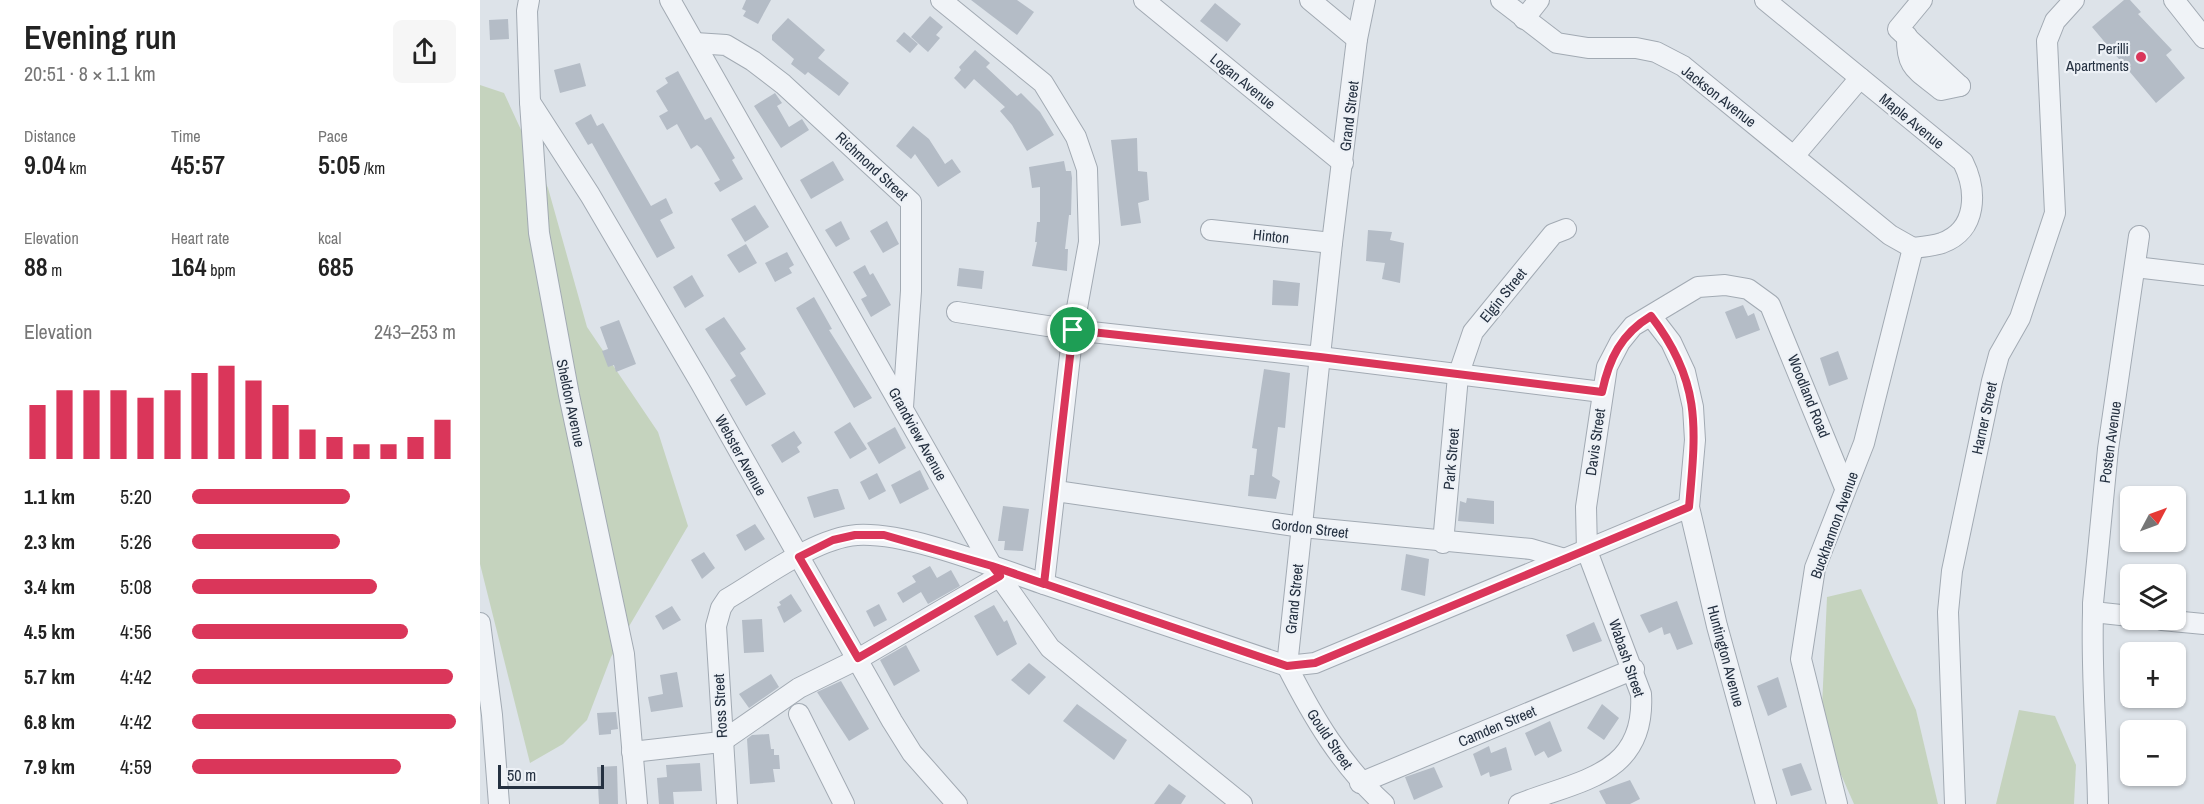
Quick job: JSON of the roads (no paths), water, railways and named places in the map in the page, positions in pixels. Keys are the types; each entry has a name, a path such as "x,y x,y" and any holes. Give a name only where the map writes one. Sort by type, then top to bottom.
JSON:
{"street":[{"name":"Sheldon Avenue","path":"529,0 527,11 530,102 539,233 569,395 624,654 636,804"},
{"name":"Grandview Avenue","path":"670,0 996,571 1023,613 1050,648 1242,804"},
{"path":"941,0 1043,83 1076,137 1087,169 1089,242 1073,330 1044,584"},
{"name":"Logan Avenue","path":"1144,0 1343,163"},
{"path":"1310,0 1357,39"},
{"name":"Grand Street","path":"1287,666 1332,243 1357,39 1365,0"},
{"name":"Jackson Avenue","path":"1501,0 1557,43 1588,48 1636,48 1656,52 1683,66 1890,235 1913,248"},
{"path":"1524,19 1539,0"},
{"name":"Maple Avenue","path":"1765,0 1963,162 1970,176 1974,194 1969,218 1943,243 1913,248"},
{"path":"1903,33 1922,0"},
{"name":"Harner Street","path":"1955,804 1948,612 1952,572 1999,355 2020,318 2055,213 2047,41 2055,21 2074,0"},
{"path":"2174,0 2204,38"},
{"name":"Richmond Street","path":"695,43 726,45 753,61 783,84 911,202 911,291 903,407"},
{"path":"1794,156 1860,78"},
{"name":"Webster Avenue","path":"530,102 602,214 912,753 955,804"},
{"name":"Elgin Street","path":"1458,376 1473,332 1553,234 1566,229"},
{"name":"Hinton","path":"1211,230 1332,243"},
{"name":"Posten Avenue","path":"2098,804 2097,730 2091,663 2096,561 2108,449 2139,236"},
{"name":"Buckhannon Avenue","path":"1837,804 1801,659 1815,568 1864,443 1913,248"},
{"path":"2135,267 2204,275"},
{"name":"Davis Street","path":"1587,551 1586,507 1602,392 1607,367 1620,342 1633,326 1698,287 1725,285 1748,289 1770,305"},
{"name":"Woodland Road","path":"1770,305 1845,488"},
{"path":"957,312 1073,330 1320,357 1458,376 1602,392"},
{"name":"Huntington Avenue","path":"1651,316 1671,342 1685,372 1693,407 1695,440 1689,507 1717,626 1766,804"},
{"name":"Park Street","path":"1443,543 1458,376"},
{"name":"Gordon Street","path":"1056,491 1302,527 1443,543 1532,549 1565,559"},
{"path":"799,557 833,540 855,535 884,535 1044,584 1287,666 1315,663 1689,507"},
{"name":"Wabash Street","path":"1519,804 1620,762 1632,748 1643,715 1641,694 1634,669 1587,551"},
{"name":"Ross Street","path":"727,804 721,741 716,626 721,608 727,599 799,557"},
{"path":"633,752 721,741 799,688 858,658 996,571"},
{"path":"2093,612 2120,615"},
{"path":"2186,622 2204,624"},
{"path":"480,623 492,715 499,797"},
{"name":"Gould Street","path":"1287,666 1330,744 1360,783 1384,804"},
{"name":"Camden Street","path":"1360,783 1634,669"},
{"path":"799,714 844,804"},
{"path":"480,780 499,797"}],"place":[{"name":"Perilli Apartments","path":"2141,57"}]}
